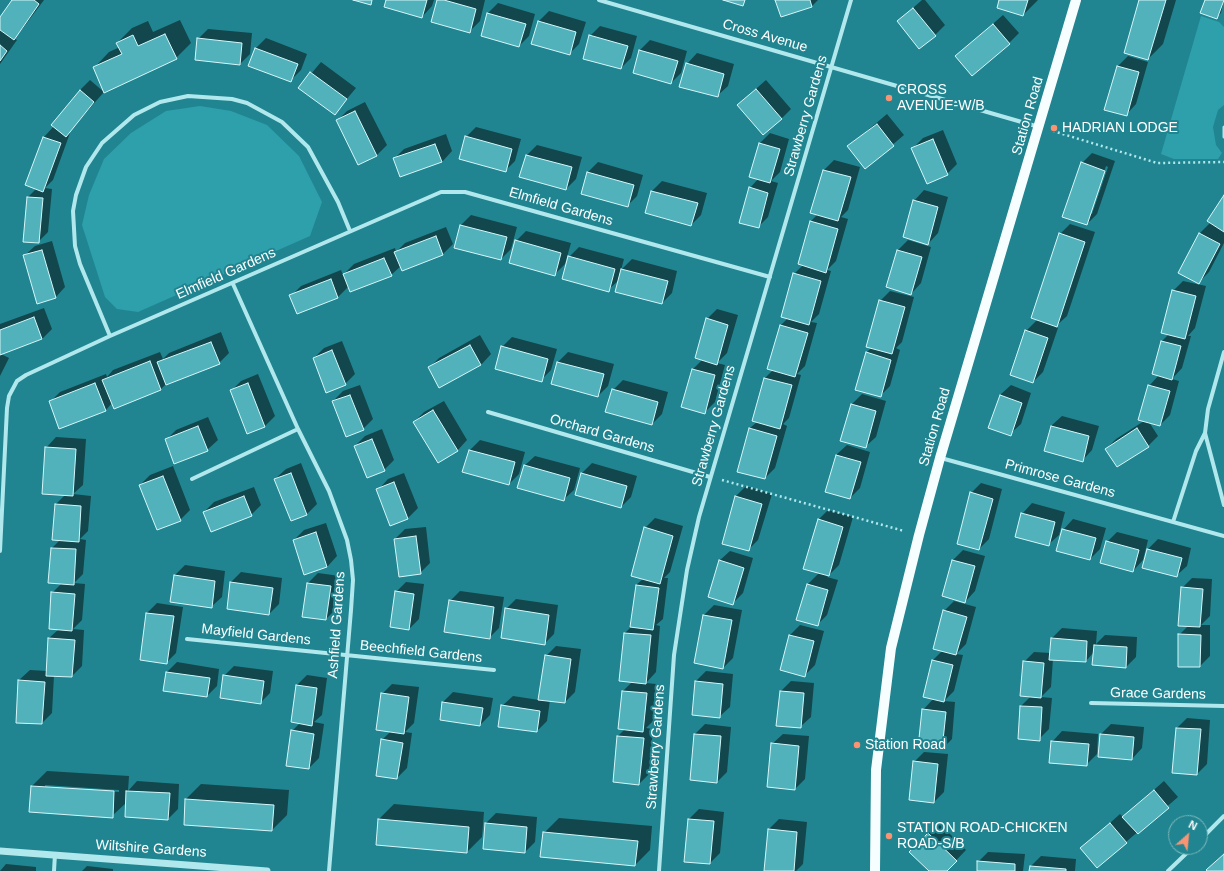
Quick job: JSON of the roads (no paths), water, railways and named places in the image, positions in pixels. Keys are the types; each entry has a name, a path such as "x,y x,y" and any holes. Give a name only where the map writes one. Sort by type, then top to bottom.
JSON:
{"main road":[{"name":"Station Road","path":"875,871 876,770 890,656 919,535 940,458 1076,0"}],"street":[{"name":"Cross Avenue","path":"599,0 1039,127"},
{"name":"Strawberry Gardens","path":"659,871 674,655 688,570 710,476 851,0"},
{"path":"110,336 80,264 75,246 74,211 76,195 86,167 102,143 134,115 160,102 188,96 232,99 247,104 282,122 308,147 338,202 350,231"},
{"name":"Elmfield Gardens","path":"0,551 7,408 12,388 17,381 26,375 110,336 233,284 437,193 454,191 465,192 770,277"},
{"name":"Ashfield Gardens","path":"233,284 298,429 337,510 351,560 353,580 329,871"},
{"path":"1173,522 1196,450 1205,433 1208,409 1224,352"},
{"name":"Orchard Gardens","path":"488,412 710,476"},
{"path":"192,479 298,429"},
{"path":"1205,433 1224,505"},
{"name":"Primrose Gardens","path":"940,458 1224,536"},
{"name":"Mayfield Gardens","path":"187,639 346,655"},
{"name":"Beechfield Gardens","path":"346,655 494,670"},
{"name":"Grace Gardens","path":"1091,704 1224,706"},
{"path":"1208,832 1224,816"},
{"name":"Wiltshire Gardens","path":"0,851 267,871"},
{"path":"54,871 55,854"},
{"path":"1168,871 1185,855"}],"lane":[{"path":"1224,127 1224,137"}],"place":[{"name":"CROSS AVENUE-W/B","path":"889,98"},
{"name":"HADRIAN LODGE","path":"1054,128"},
{"name":"Station Road","path":"857,745"},
{"name":"STATION ROAD-CHICKEN ROAD-S/B","path":"889,836"}]}
